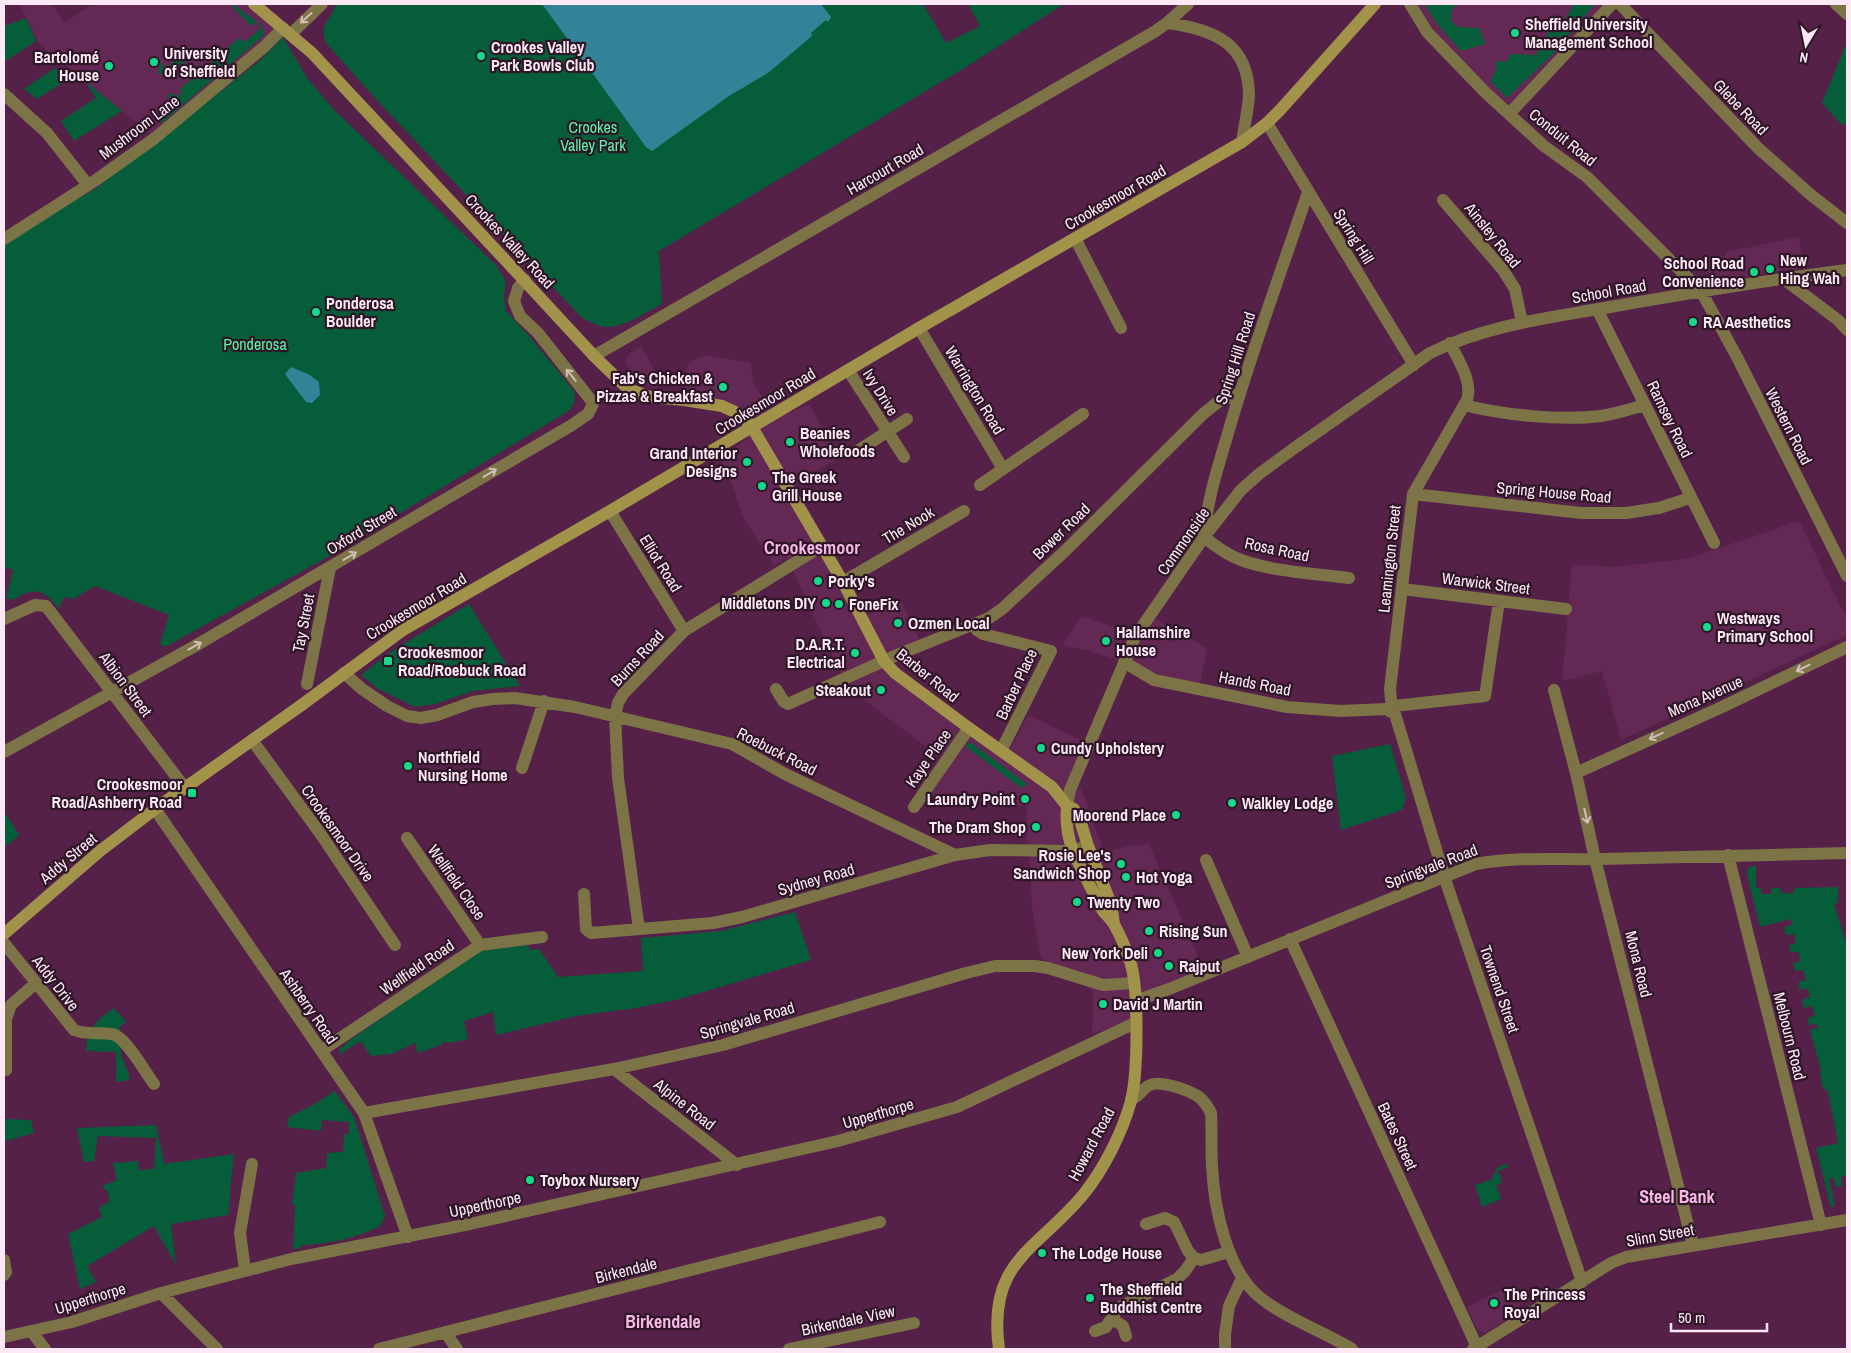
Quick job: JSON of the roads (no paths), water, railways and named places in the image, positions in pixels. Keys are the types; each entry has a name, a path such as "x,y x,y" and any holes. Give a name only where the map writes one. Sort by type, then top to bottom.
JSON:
{"street":[{"name":"Crookes Valley Road","path":"254,4 323,64 594,356 628,389 639,394 722,406 735,412 752,427"},
{"name":"Mushroom Lane","path":"4,239 88,185 162,132 264,47 282,27 322,4"},
{"name":"Harcourt Road","path":"594,356 1167,24 1188,4"},
{"name":"Crookesmoor Road","path":"154,809 403,630 610,511 919,328 1242,142 1267,123 1374,4"},
{"name":"Conduit Road","path":"1410,4 1427,32 1486,93 1544,146 1587,177 1701,291"},
{"path":"1509,114 1612,4"},
{"name":"Glebe Road","path":"1620,4 1758,148 1811,195 1847,223"},
{"path":"1836,4 1847,14"},
{"path":"1167,24 1209,32 1230,45 1240,57 1248,85 1248,107 1242,142"},
{"path":"4,94 47,133 88,185"},
{"name":"Spring Hill","path":"1267,123 1414,365"},
{"name":"Spring Hill Road","path":"1204,537 1213,483 1240,393 1308,192"},
{"name":"Ainsley Road","path":"1443,200 1503,270 1514,289 1522,322"},
{"path":"1075,238 1121,328"},
{"name":"School Road","path":"1414,365 1430,353 1450,343 1522,322 1701,291 1847,270"},
{"path":"1786,278 1789,283 1838,320 1847,330"},
{"name":"Oxford Street","path":"4,752 330,568 588,414 593,404 590,399 538,334 520,316 514,301 518,288 525,280"},
{"name":"Western Road","path":"1701,291 1738,359 1847,576"},
{"name":"Ramsey Road","path":"1597,309 1714,543"},
{"name":"Warrington Road","path":"919,328 1004,469"},
{"name":"Leamington Street","path":"1390,707 1390,689 1413,494 1464,405 1469,392 1468,384 1450,343"},
{"name":"Commonside","path":"1114,924 1104,912 1072,851 1065,821 1070,790 1135,637 1204,537 1241,490 1259,474 1414,365"},
{"name":"Ivy Drive","path":"848,370 904,457"},
{"name":"Bower Road","path":"776,690 784,702 788,704 884,661 989,618 1002,609 1064,551 1203,414 1218,402 1240,393"},
{"path":"1464,405 1495,412 1575,417 1600,416 1646,405"},
{"path":"980,485 1083,414"},
{"name":"Ivy Drive","path":"887,432 907,419"},
{"name":"Barber Road","path":"752,427 843,582 884,661 895,673 1052,786 1067,806"},
{"path":"859,450 887,432"},
{"name":"Spring House Road","path":"1413,494 1581,513 1626,513 1659,508 1690,498"},
{"name":"The Nook","path":"843,582 964,510"},
{"name":"Elliot Road","path":"610,511 684,631"},
{"name":"Rosa Road","path":"1204,537 1218,548 1240,560 1254,564 1349,578"},
{"name":"Burns Road","path":"639,929 618,778 616,716 618,703 623,694 684,631 822,546"},
{"name":"Tay Street","path":"307,684 330,568"},
{"name":"Warwick Street","path":"1402,589 1566,609"},
{"name":"Hands Road","path":"1124,662 1154,680 1287,707 1341,711 1485,696 1499,601"},
{"name":"Albion Street","path":"4,619 40,604 46,606 185,788"},
{"name":"Barber Place","path":"974,624 977,630 983,634 1051,651 1001,751"},
{"name":"Mona Avenue","path":"1576,773 1722,707 1847,647"},
{"name":"Roebuck Road","path":"344,673 362,689 387,706 407,716 421,718 438,715 473,702 515,698 544,701 616,716 732,744 785,774 955,855"},
{"name":"Mona Road","path":"1554,690 1693,1245"},
{"path":"522,768 544,701"},
{"name":"Townend Street","path":"1390,707 1395,714 1444,876 1582,1282"},
{"name":"Kaye Place","path":"914,807 969,728"},
{"name":"Crookesmoor Drive","path":"252,740 322,836 395,945"},
{"name":"Commonside","path":"1067,806 1074,809 1080,820 1111,904 1114,924 1130,962 1134,983"},
{"name":"Addy Street","path":"4,934 100,851 154,809"},
{"name":"Ashberry Road","path":"154,809 364,1114 408,1237"},
{"name":"Wellfield Close","path":"407,838 480,945"},
{"name":"Sydney Road","path":"584,894 586,929 588,932 713,923 742,917 955,855 990,850 1072,851 1088,846"},
{"name":"Springvale Road","path":"1135,1001 1476,864 1500,860 1542,858 1596,859 1847,853"},
{"name":"Melbourn Road","path":"1728,855 1821,1225"},
{"path":"1206,860 1248,957"},
{"name":"Wellfield Road","path":"320,1051 480,945 542,937"},
{"name":"Bates Street","path":"1290,939 1475,1348"},
{"name":"Addy Drive","path":"4,944 74,1030 86,1033 111,1033 121,1038 154,1084"},
{"name":"Springvale Road","path":"364,1114 614,1068 723,1045 995,966 1022,965 1048,968 1104,985 1134,983"},
{"path":"6,1070 6,1018 11,1005 36,983"},
{"name":"Howard Road","path":"999,1349 999,1303 1003,1286 1011,1269 1039,1237 1069,1210 1093,1181 1119,1132 1131,1099 1135,1072 1134,983"},
{"name":"Upperthorpe","path":"4,1337 72,1322 161,1293 291,1259 408,1237 838,1141 957,1106 1135,1023"},
{"name":"Alpine Road","path":"614,1068 737,1164"},
{"path":"1131,1099 1137,1098 1148,1086 1157,1082 1174,1086 1198,1096 1206,1104 1211,1113 1214,1192 1228,1252 1242,1278 1260,1298 1275,1308 1352,1349"},
{"path":"245,1270 240,1233 252,1164"},
{"path":"1146,1224 1165,1218 1174,1222 1188,1251 1194,1258 1201,1260 1228,1252"},
{"name":"Slinn Street","path":"1475,1348 1626,1256 1847,1220"},
{"name":"Birkendale","path":"379,1349 880,1222"},
{"path":"1095,1331 1106,1327 1118,1308 1177,1279 1185,1272 1194,1258"},
{"path":"4,1260 6,1272 4,1275"},
{"path":"1225,1349 1230,1306 1242,1278"},
{"path":"161,1293 217,1349"},
{"path":"1112,1319 1123,1326 1126,1336"},
{"name":"Birkendale View","path":"789,1349 914,1323"},
{"path":"31,1331 45,1349"},
{"path":"444,1332 457,1349"}],"water":[{"path":"542,4 821,4 831,17 828,22 826,20 811,33 812,36 768,73 729,96 652,151 646,147"},
{"path":"291,367 308,374 319,382 320,395 312,403 306,402 285,374"}],"place":[{"name":"Sheffield University Management School","path":"1515,33"},
{"name":"Crookes Valley Park Bowls Club","path":"481,56"},
{"name":"University of Sheffield","path":"154,62"},
{"name":"Bartolomé House","path":"109,66"},
{"name":"New Hing Wah","path":"1770,269"},
{"name":"School Road Convenience","path":"1754,272"},
{"name":"Ponderosa Boulder","path":"316,312"},
{"name":"RA Aesthetics","path":"1693,322"},
{"name":"Fab's Chicken & Pizzas & Breakfast","path":"723,387"},
{"name":"Beanies Wholefoods","path":"790,442"},
{"name":"Grand Interior Designs","path":"747,462"},
{"name":"The Greek Grill House","path":"762,486"},
{"name":"Porky's","path":"818,581"},
{"name":"Middletons DIY","path":"826,603"},
{"name":"FoneFix","path":"839,604"},
{"name":"Ozmen Local","path":"898,623"},
{"name":"Westways Primary School","path":"1707,627"},
{"name":"Hallamshire House","path":"1106,641"},
{"name":"D.A.R.T. Electrical","path":"855,653"},
{"name":"Crookesmoor Road/Roebuck Road","path":"388,661"},
{"name":"Steakout","path":"881,690"},
{"name":"Cundy Upholstery","path":"1041,748"},
{"name":"Northfield Nursing Home","path":"408,766"},
{"name":"Crookesmoor Road/Ashberry Road","path":"192,793"},
{"name":"Laundry Point","path":"1025,799"},
{"name":"Walkley Lodge","path":"1232,803"},
{"name":"Moorend Place","path":"1176,815"},
{"name":"The Dram Shop","path":"1036,827"},
{"name":"Rosie Lee's Sandwich Shop","path":"1121,864"},
{"name":"Hot Yoga","path":"1126,877"},
{"name":"Twenty Two","path":"1077,902"},
{"name":"Rising Sun","path":"1149,931"},
{"name":"New York Deli","path":"1158,953"},
{"name":"Rajput","path":"1169,966"},
{"name":"David J Martin","path":"1103,1004"},
{"name":"Toybox Nursery","path":"530,1180"},
{"name":"The Lodge House","path":"1042,1253"},
{"name":"The Sheffield Buddhist Centre","path":"1090,1298"},
{"name":"The Princess Royal","path":"1494,1303"}],"district":[{"name":"Crookesmoor","path":"812,547"},
{"name":"Steel Bank","path":"1677,1196"},
{"name":"Birkendale","path":"663,1321"}],"park label":[{"name":"Crookes Valley Park","path":"593,136"},
{"name":"Ponderosa","path":"255,344"}]}
